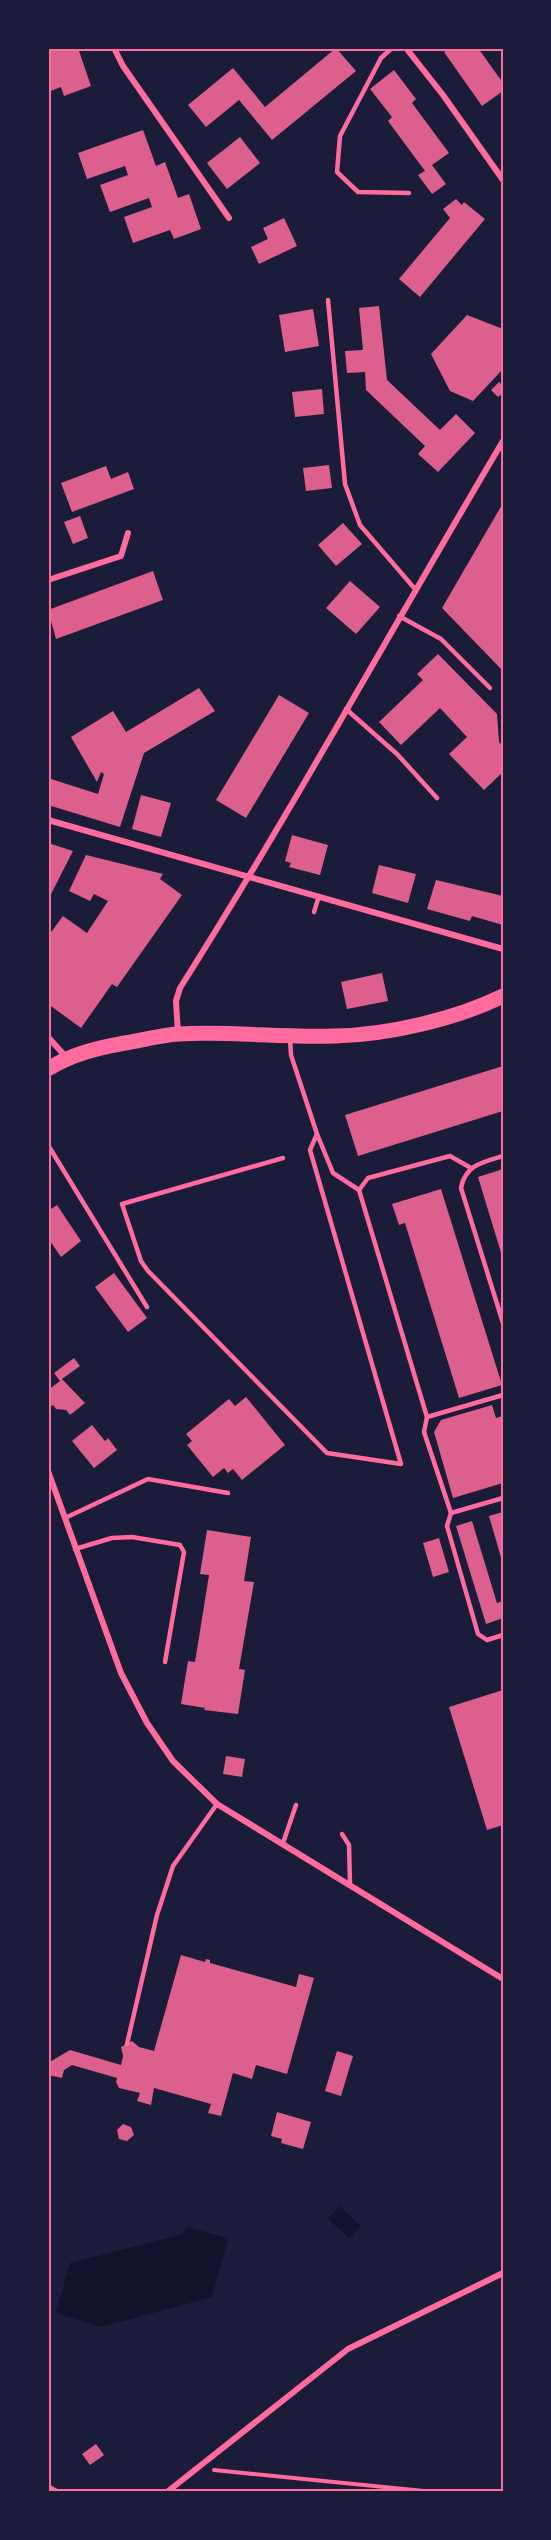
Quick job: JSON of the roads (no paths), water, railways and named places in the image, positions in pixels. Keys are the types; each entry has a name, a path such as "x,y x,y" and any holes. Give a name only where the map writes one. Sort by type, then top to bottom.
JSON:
{"main road":[{"path":"48,1069 67,1058 101,1048 178,1034 291,1037 338,1036 383,1031 467,1010 503,996"}],"street":[{"path":"114,48 123,66 229,218"},
{"path":"406,48 443,95 503,180"},
{"path":"178,1034 176,1001 180,988 250,876 399,616 503,441"},
{"path":"48,580 121,556 128,533"},
{"path":"48,820 503,949"},
{"path":"48,1037 67,1058"},
{"path":"48,1471 121,1673 147,1723 173,1761 217,1804 503,1979"},
{"path":"167,2492 348,2349 503,2273"},
{"path":"48,2487 57,2492"}],"lane":[{"path":"392,48 381,58 340,136 337,172 358,192 409,193"},
{"path":"328,300 345,484 360,525 415,589"},
{"path":"399,616 441,639 490,688"},
{"path":"346,710 382,740 437,798"},
{"path":"314,912 319,896"},
{"path":"291,1037 291,1055 317,1134 333,1173 359,1190 427,1417 424,1431 451,1512 447,1526 478,1634 487,1640 503,1635"},
{"path":"283,1158 122,1204 141,1261 148,1271 327,1453 401,1464 310,1150 317,1134"},
{"path":"48,1145 147,1307"},
{"path":"359,1190 368,1178 450,1156 471,1168"},
{"path":"503,1156 471,1168 463,1176 461,1188 503,1323"},
{"path":"427,1417 503,1395"},
{"path":"65,1518 148,1479 228,1493"},
{"path":"451,1512 503,1498"},
{"path":"75,1549 112,1538 132,1536 180,1545 184,1552 165,1662"},
{"path":"127,2044 158,1915 173,1866 217,1804"},
{"path":"283,1843 296,1805"},
{"path":"342,1834 349,1845 350,1884"}]}
